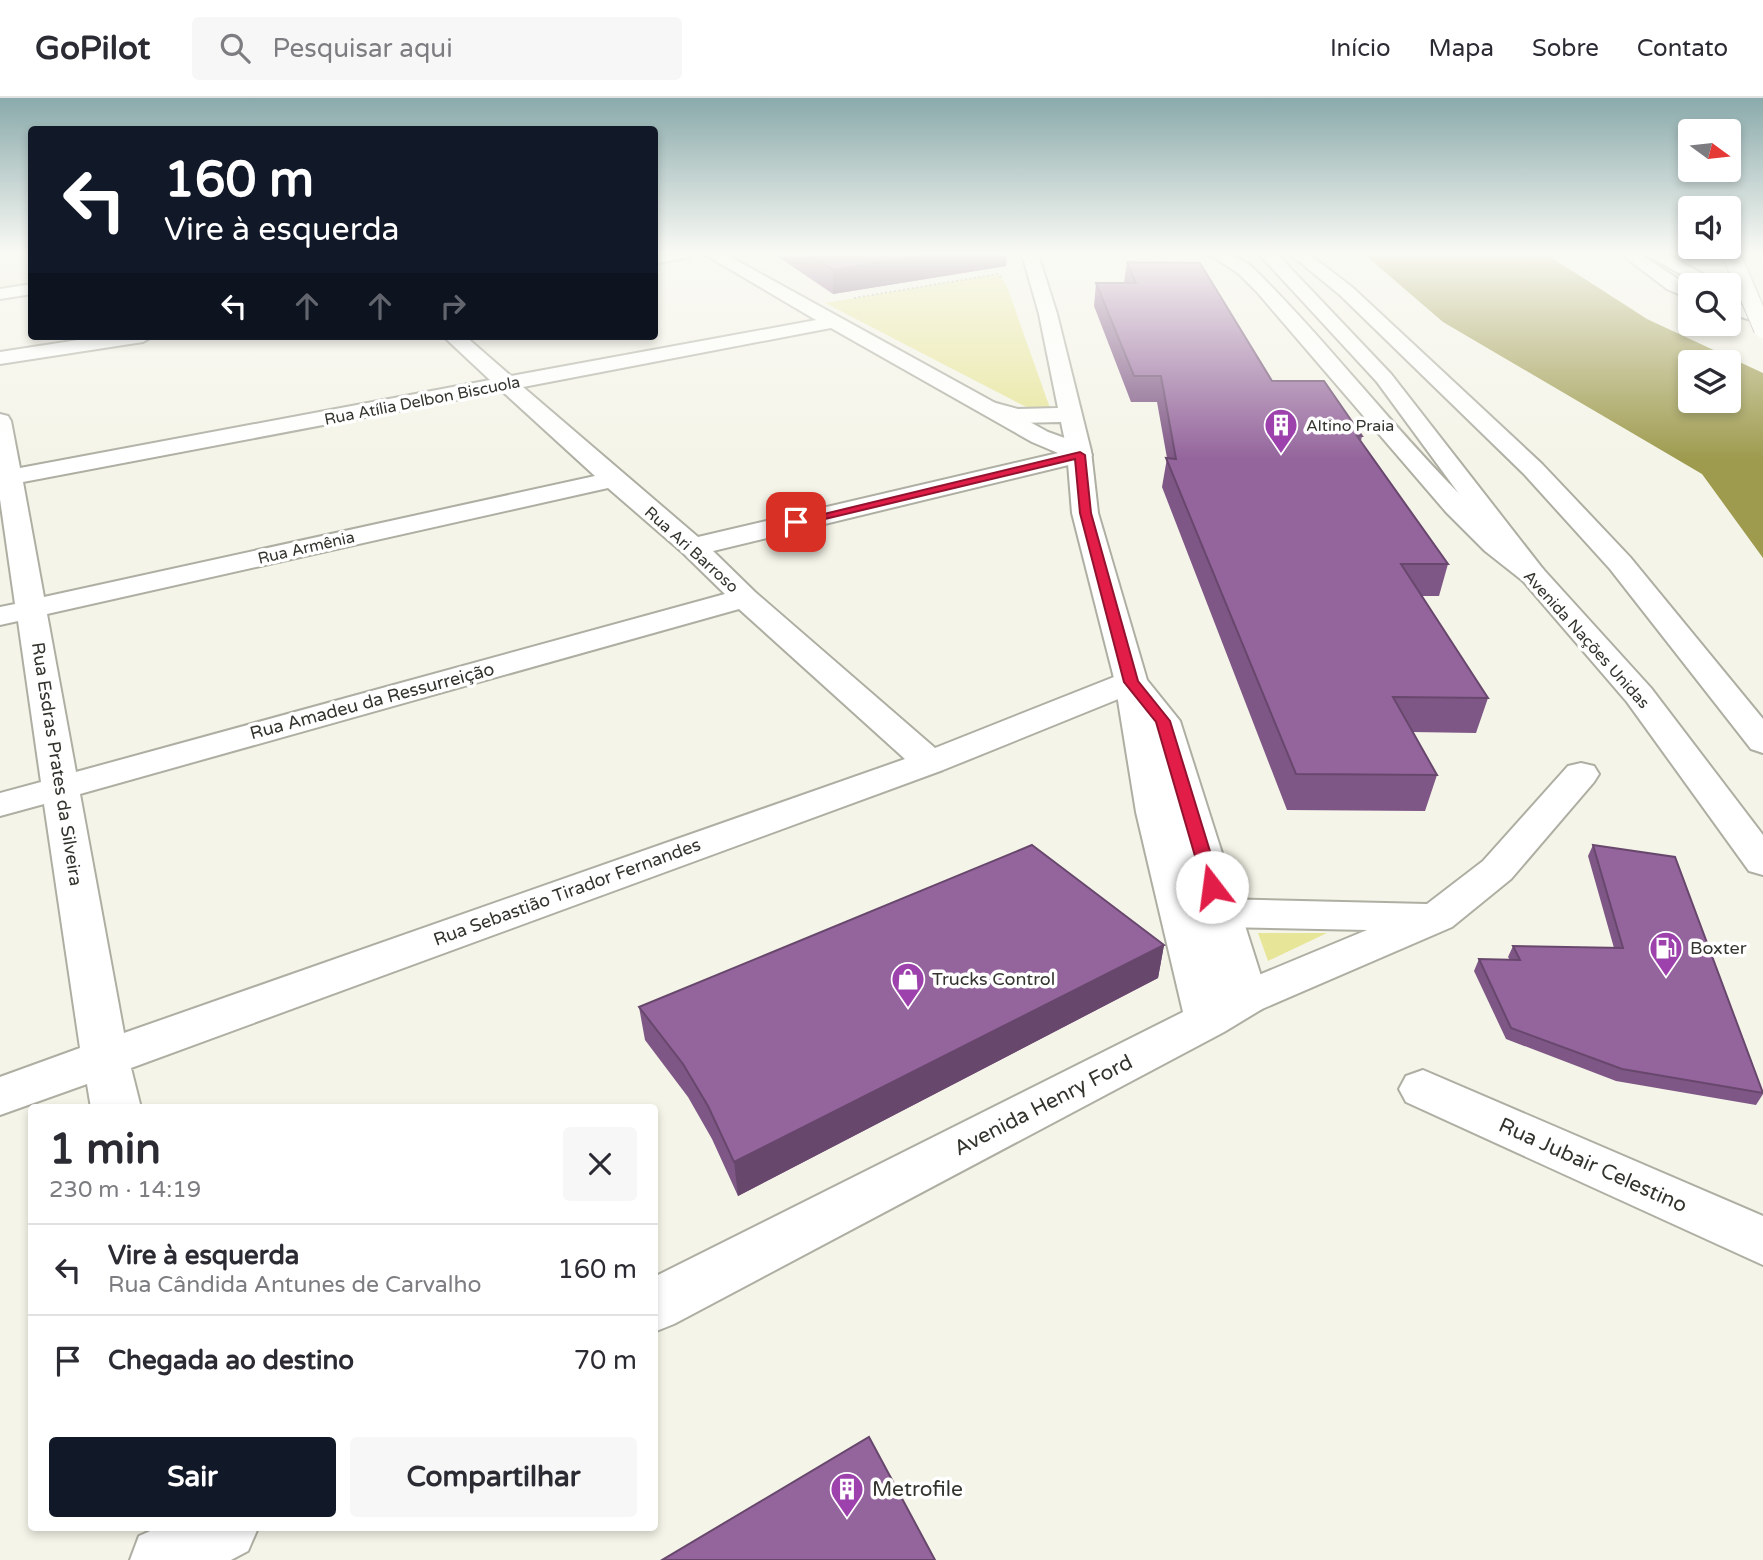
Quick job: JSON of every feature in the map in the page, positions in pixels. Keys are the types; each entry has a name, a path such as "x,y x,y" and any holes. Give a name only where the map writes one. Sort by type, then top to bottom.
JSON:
{"main road":[{"name":"Rua Atília Delbon Biscuola","path":"9,478 834,322"},
{"path":"835,322 1040,437 1080,453"},
{"path":"1050,322 1080,453 1085,513 1131,682 1155,812 1227,1009"},
{"name":"Avenida Nações Unidas","path":"1293,322 1455,506 1495,545 1533,575 1639,695 1763,862"},
{"path":"1331,322 1384,378 1533,575"},
{"path":"1380,322 1533,469 1620,563 1763,742"},
{"path":"0,358 117,340"},
{"name":"Rua Ari Barroso","path":"458,340 693,547 745,598 930,762"},
{"path":"992,410 1017,416 1071,415"},
{"name":"Rua Esdras Prates da Silveira","path":"0,421 105,1057 115,1104"},
{"path":"693,547 1080,453"},
{"name":"Rua Armênia","path":"0,616 613,479"},
{"name":"Rua Amadeu da Ressurreição","path":"0,805 745,598"},
{"path":"1131,682 1163,721 1220,913 1227,1009"},
{"name":"Rua Sebastião Tirador Fernandes","path":"0,1096 930,762 1131,682"},
{"name":"Avenida Henry Ford","path":"658,1304 1227,1009 1437,917 1497,870 1581,774"},
{"path":"1220,913 1437,917"},
{"name":"Rua Jubair Celestino","path":"1423,1090 1763,1241"}],"shaded area":[{"path":"862,322 1020,322 1051,411 1028,408"},
{"path":"1443,322 1654,322 1678,333 1678,336 1714,350 1678,350 1678,413 1741,413 1741,363 1763,373 1763,558 1702,474"},
{"path":"1258,933 1327,933 1268,961"}],"building":[{"path":"1112,322 1236,322 1272,381 1324,381 1362,436 1357,436 1448,564 1401,564 1488,698 1393,697 1437,775 1296,774 1166,458 1176,459 1161,376 1134,376"},
{"name":"Trucks Control","path":"1032,845 1164,945 734,1162 708,1106 683,1064 639,1007"},
{"path":"1593,845 1675,857 1763,1093 1622,1069 1511,1028 1479,959 1520,960 1513,946 1623,948"},
{"path":"869,1437 935,1560 662,1560"}],"place":[{"name":"Altino Praia","path":"1281,455"},
{"name":"Boxter","path":"1666,978"},
{"name":"Trucks Control","path":"908,1009"},
{"name":"Metrofile","path":"847,1519"}],"route":[{"path":"796,522 1080,455 1085,513 1131,682 1163,721 1212,887"}]}
